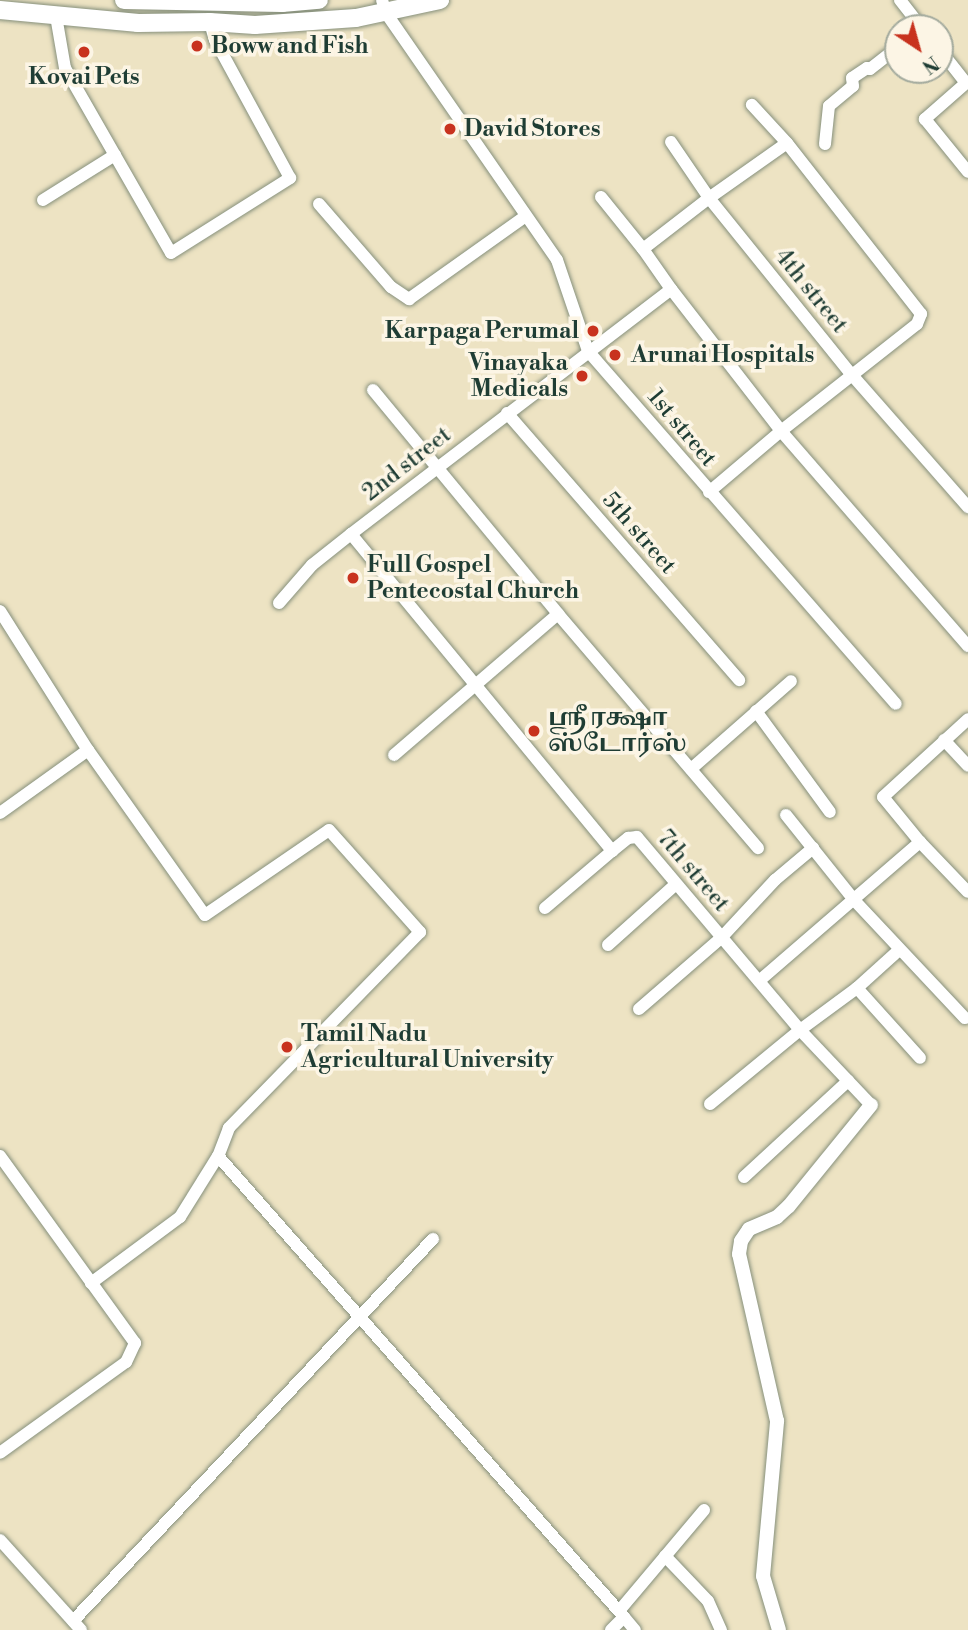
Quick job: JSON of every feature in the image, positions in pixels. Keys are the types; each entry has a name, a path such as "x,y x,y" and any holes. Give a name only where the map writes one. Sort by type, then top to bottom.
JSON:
{"main road":[{"path":"124,0 320,0"},
{"path":"0,10 138,23 210,22 255,25 320,23 384,7 440,0"}],"street":[{"path":"900,0 911,14"},
{"name":"1st street","path":"384,7 557,260 588,351 896,704"},
{"path":"56,16 65,68 171,253 290,178 220,51 210,22"},
{"path":"825,144 829,106 853,86 852,78 884,58"},
{"path":"954,68 966,83 925,119 968,172"},
{"path":"709,492 781,431 917,324 921,314 787,143 752,105"},
{"name":"4th street","path":"671,142 709,198 852,375 968,507"},
{"path":"643,250 709,198 787,143"},
{"path":"43,201 115,155"},
{"path":"601,197 781,431 968,646"},
{"path":"319,204 391,287 409,299 526,216"},
{"name":"2nd street","path":"279,603 312,565 671,289"},
{"path":"373,390 558,614 758,848"},
{"name":"5th street","path":"507,413 739,680"},
{"path":"351,534 612,851 545,908"},
{"path":"0,611 88,750 205,915 329,830 420,932 229,1128 218,1156 180,1217 91,1283"},
{"path":"394,755 558,614"},
{"path":"691,769 791,681"},
{"path":"756,711 830,812"},
{"path":"968,719 883,797 920,842 968,892"},
{"path":"944,740 968,766"},
{"path":"0,813 88,750"},
{"path":"786,815 854,900 965,1018"},
{"name":"7th street","path":"612,851 628,838 637,837 800,1030 871,1105"},
{"path":"759,981 920,842"},
{"path":"639,1009 722,937 775,880 813,848"},
{"path":"608,945 676,884"},
{"path":"710,1104 800,1030 857,988 899,950"},
{"path":"857,988 920,1058"},
{"path":"744,1177 848,1081"},
{"path":"779,1630 763,1576 777,1421 739,1254 741,1241 749,1229 777,1217 789,1206 871,1105"},
{"path":"0,1156 135,1343 133,1353 110,1375 0,1453"},
{"path":"218,1156 635,1630"},
{"path":"0,1540 77,1625 433,1240"},
{"path":"611,1630 665,1556 704,1510"},
{"path":"665,1556 708,1601 721,1630"}],"place":[{"name":"Boww and Fish","path":"197,46"},
{"name":"Kovai Pets","path":"84,52"},
{"name":"David Stores","path":"450,129"},
{"name":"Karpaga Perumal","path":"593,331"},
{"name":"Arunai Hospitals","path":"615,355"},
{"name":"Vinayaka Medicals","path":"582,376"},
{"name":"Full Gospel Pentecostal Church","path":"353,578"},
{"name":"ஶ்ரீ ரக்ஷா ஸ்டோர்ஸ்","path":"534,731"},
{"name":"Tamil Nadu Agricultural University","path":"287,1047"}]}
